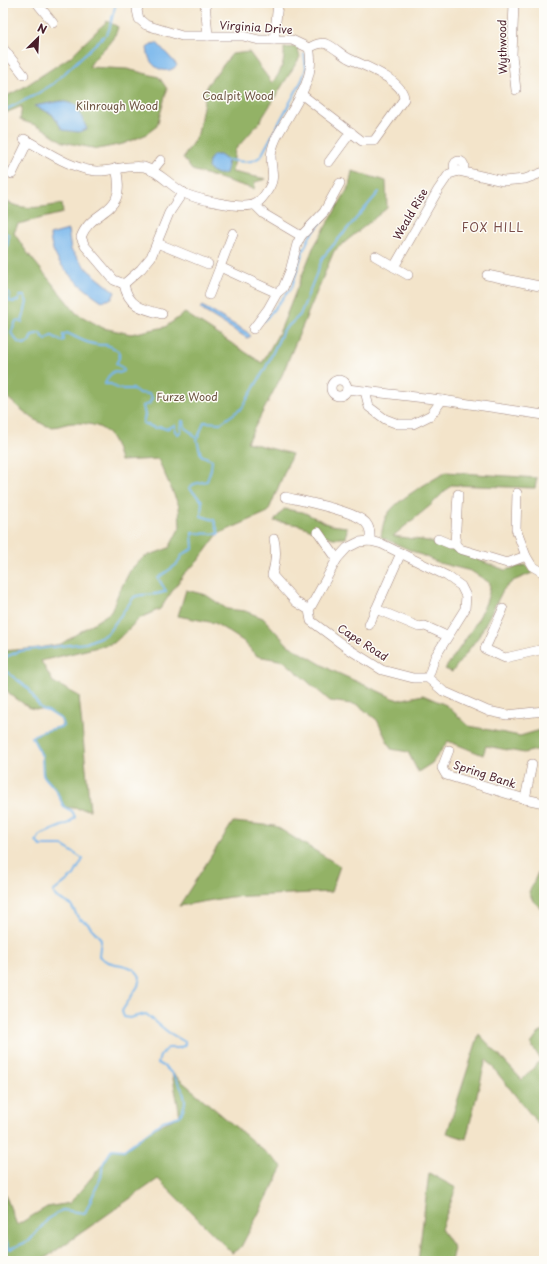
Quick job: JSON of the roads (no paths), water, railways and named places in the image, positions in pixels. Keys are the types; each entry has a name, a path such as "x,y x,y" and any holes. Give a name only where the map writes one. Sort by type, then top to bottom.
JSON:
{"street":[{"path":"37,3 53,23"},
{"name":"Virginia Drive","path":"140,3 137,10 139,19 146,25 182,36 243,36 259,40 292,40 309,48"},
{"path":"205,3 208,36"},
{"path":"274,40 278,3"},
{"name":"Wythwood","path":"514,3 512,55 516,90"},
{"path":"12,174 26,140 84,169 97,171 132,166 152,171 183,192 212,201 246,206 255,205 262,199 272,184 274,176 271,157 274,140 310,76 312,59 309,48 320,43 327,44 348,58 378,72 402,90 404,99 374,141 362,141 301,94"},
{"path":"3,48 24,75"},
{"path":"329,162 350,132"},
{"path":"152,171 161,160"},
{"path":"116,168 119,189 112,206 84,228 81,236 85,246 114,280 124,284"},
{"name":"Weald Rise","path":"394,267 438,190 449,174 462,168 504,181 525,179 544,172"},
{"path":"252,330 268,309 277,293 283,288 301,236 324,212 340,184"},
{"path":"124,284 141,269 151,256 169,213 183,192"},
{"path":"255,205 264,214 301,236"},
{"path":"209,296 233,234"},
{"path":"157,243 208,264"},
{"path":"375,256 408,275"},
{"path":"220,266 277,293"},
{"path":"487,276 544,287"},
{"path":"124,284 126,295 135,305 162,314"},
{"path":"347,389 442,400 544,415"},
{"path":"365,391 369,406 385,420 398,424 413,424 431,415 442,400"},
{"path":"517,493 516,529 526,556 532,566 544,572"},
{"path":"455,544 458,494"},
{"path":"286,497 332,509 365,522 370,531 370,541"},
{"path":"318,532 337,559"},
{"name":"Cape Road","path":"274,539 276,563 272,575 296,602 309,610 311,622 347,648 382,670 413,678 428,678"},
{"path":"438,539 450,544 455,544 460,549 507,562 526,556"},
{"path":"309,610 337,559 347,548 359,542 370,541 382,544 447,576 461,586 466,596 465,609 435,657 428,678 444,691 488,711 507,715 544,711"},
{"path":"369,625 401,554"},
{"path":"376,609 419,627 425,626 447,636"},
{"path":"503,609 485,649 505,658 544,649"},
{"name":"Spring Bank","path":"449,750 442,768 446,775 525,799 544,803"},
{"path":"525,799 532,764"}],"water":[{"path":"157,43 177,65 174,68 161,70 151,62 147,48 151,44"},
{"path":"62,101 76,105 87,129 79,132 63,130 52,114 34,106"},
{"path":"213,155 220,155 227,160 228,166 226,173 216,174 208,168 209,161"},
{"path":"68,230 71,250 89,271 115,292 112,299 102,301 77,282 61,265 52,246 50,235"},
{"path":"202,306 247,332 251,336 247,338 202,310 200,308"}],"waterway":[{"path":"106,34 109,30 116,3"},
{"path":"3,111 53,84 104,36"},
{"path":"227,160 241,162 253,161 261,156 302,80 306,68 304,54"},
{"path":"197,440 204,422 221,423 242,408 265,369 283,331 300,315 323,257 379,192"},
{"path":"264,321 292,287 303,251 310,236 337,203"},
{"path":"3,232 9,235 7,248 3,251"},
{"path":"3,293 8,292 10,295 9,301 14,302 19,300 20,296 24,296 27,302 22,322 16,321 11,333 18,342 24,344 29,342 32,335 40,333 46,340 51,335 61,341 64,340 63,335 67,333 87,342 110,346 119,352 119,358 116,364 123,368 124,371 119,373 114,371 108,377 105,384 111,384 118,389 133,389 139,393 149,394 152,398 149,404 143,406 145,415 143,423 155,428 161,427 166,429 175,425 175,431 178,434 181,431 182,421 184,421 185,428 192,433 197,440 201,455 212,460 207,481 194,484 189,488 202,501 201,516 214,520 219,534 192,533 193,549 183,554 176,565 158,578 166,591 158,594 134,597 107,634 86,643 20,651 3,658"},
{"path":"3,669 29,689 36,702 43,710 48,711 61,719 63,726 43,731 32,737 42,756 43,775 56,790 64,807 72,811 75,817 69,823 40,835 36,842 41,846 63,846 83,859 74,875 53,892 56,897 71,905 79,919 87,923 101,939 99,956 109,962 132,968 140,977 138,986 122,1011 124,1017 129,1018 146,1014 168,1032 185,1042 185,1045 179,1048 167,1048 160,1056 158,1063 172,1073 182,1089 185,1101 180,1116 163,1121 124,1150 112,1149 103,1164 101,1177 85,1213 62,1210 49,1218 29,1241 10,1249 3,1236"}],"district":[{"name":"FOX HILL","path":"493,227"}],"park label":[{"name":"Coalpit Wood","path":"238,95"},
{"name":"Kilnrough Wood","path":"117,105"},
{"name":"Furze Wood","path":"187,396"}]}
